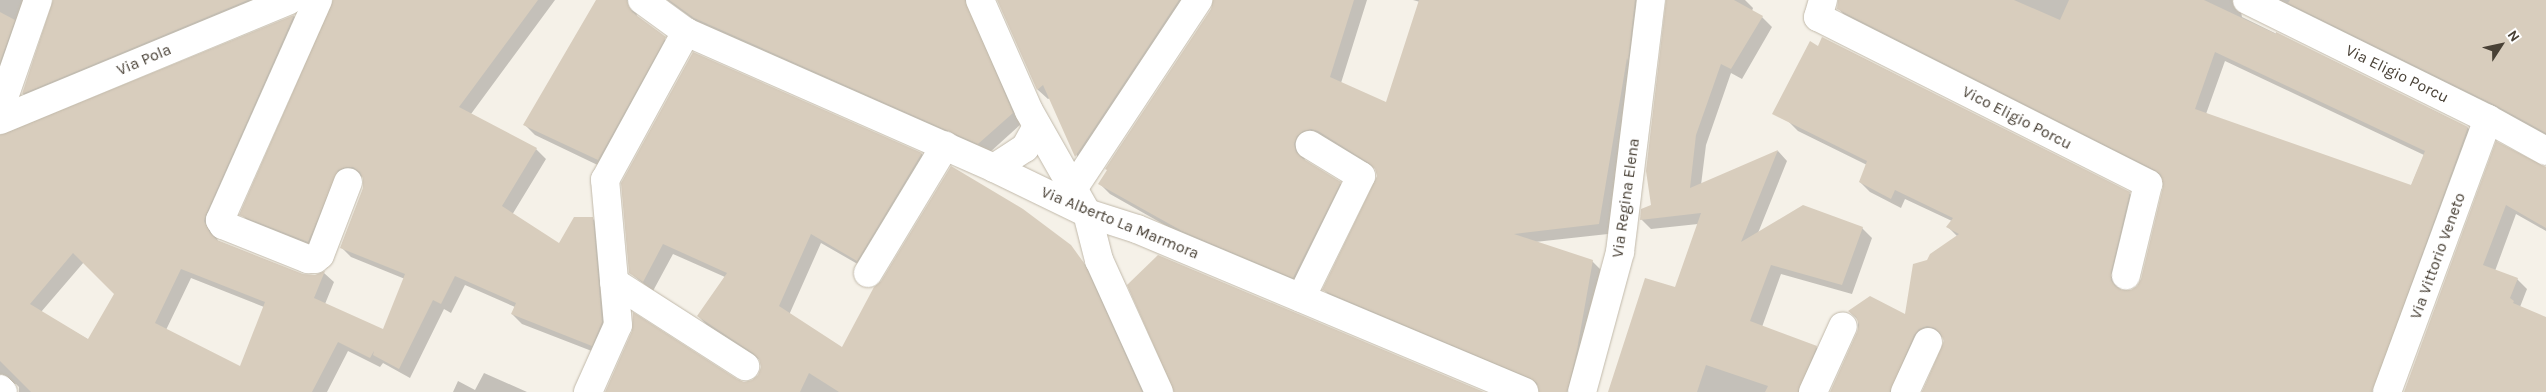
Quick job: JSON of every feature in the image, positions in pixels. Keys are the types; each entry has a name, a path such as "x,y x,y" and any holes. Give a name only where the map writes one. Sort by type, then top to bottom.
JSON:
{"street":[{"path":"0,109 38,0"},
{"name":"Via Pola","path":"0,120 288,0"},
{"path":"318,0 220,220 223,225 308,259 315,259 320,255 348,182"},
{"name":"Via Alberto La Marmora","path":"642,0 686,32 994,168 1087,213 1137,229 1524,392"},
{"path":"980,0 1037,126 1087,213 1099,260 1159,392"},
{"path":"1073,189 1198,0"},
{"name":"Via Regina Elena","path":"1582,392 1620,252 1651,0"},
{"name":"Vico Eligio Porcu","path":"1823,0 1818,17 2148,184 2126,275"},
{"name":"Via Eligio Porcu","path":"2247,0 2488,119 2546,151"},
{"path":"588,392 618,325 605,180 686,32"},
{"name":"Via Vittorio Veneto","path":"2387,392 2488,119"},
{"path":"994,168 1025,148 1037,126"},
{"path":"1301,298 1361,176 1310,145"},
{"path":"868,273 944,146"},
{"path":"1099,260 1137,229"},
{"path":"614,282 745,366"},
{"path":"1813,392 1843,326"},
{"path":"1905,392 1928,342"},
{"path":"0,389 3,392"}],"building":[{"path":"53,0 248,0 22,94"},
{"path":"333,0 538,0 459,107 537,148 502,206 559,243 574,217 593,217 602,322 592,346 511,314 516,303 455,276 441,304 433,300 399,369 373,355 374,351 370,358 338,342 312,392 31,392 0,361 0,135 294,15 204,221 210,233 217,240 303,274 315,275 325,271 314,298 383,329 405,274 340,248 363,188 363,179 360,172 353,167 338,170 308,242 239,215","holes":["73,253 114,294 88,339 30,304","181,269 265,302 240,366 155,323"]},
{"path":"596,0 627,0 632,12 666,37 598,160 523,125"},
{"path":"669,0 965,0 1013,113 978,144 694,18"},
{"path":"997,0 1179,0 1075,157 1043,85 1037,90"},
{"path":"1213,0 1354,0 1330,77 1386,102 1419,0 1635,0 1628,61 1627,58 1599,224 1514,234 1593,260 1577,350 1567,392 1539,392 1537,383 1530,378 1322,290 1377,176 1375,169 1369,163 1318,131 1311,129 1303,131 1297,136 1294,144 1296,152 1302,158 1341,182 1293,278 1182,231 1098,184 1107,170 1105,169 1211,9"},
{"path":"1666,0 1734,0 1763,16 1731,69 1721,64 1696,135 1690,188 1778,150 1741,242 1803,205 1863,227 1842,285 1771,265 1750,321 1817,346 1798,392 1765,392 1768,386 1706,365 1697,392 1608,392 1645,278 1675,287 1701,213 1640,220 1641,209 1651,205 1646,171"},
{"path":"1838,0 2014,0 2060,20 2069,0 2204,0 2276,34 2276,32 2468,127 2372,392 1922,392 1944,341 1935,328 1927,326 1919,329 1914,335 1890,392 1830,392 1859,325 1856,317 1848,311 1870,296 1905,314 1913,264 1927,260 1930,254 1959,234 1946,227 1953,218 1895,190 1891,199 1859,182 1867,161 1772,114 1810,41 1818,46 1822,37 2130,192 2111,272 2111,280 2115,286 2122,290 2131,290 2137,286 2141,279 2163,187 2161,175 2155,170 1837,9","holes":["2215,52 2425,151 2411,185 2195,109"]},
{"path":"2290,0 2546,0 2546,133 2495,105 2288,3"},
{"path":"0,12 15,20 0,62"},
{"path":"693,52 922,153 857,261 811,234 779,306 842,347 874,287 881,281 951,166 1023,209 1071,245 1084,263 1142,392 839,392 809,373 800,392 605,392 632,331 633,312 737,379 744,382 752,380 758,375 761,367 759,359 753,353 697,316 727,273 663,244 643,282 629,273 621,183"},
{"path":"2496,141 2546,167 2546,228 2506,205 2483,265 2518,278 2510,298 2514,301 2513,303 2546,317 2546,392 2404,392"},
{"path":"1158,255 1484,392 1174,392 1127,285"}]}
